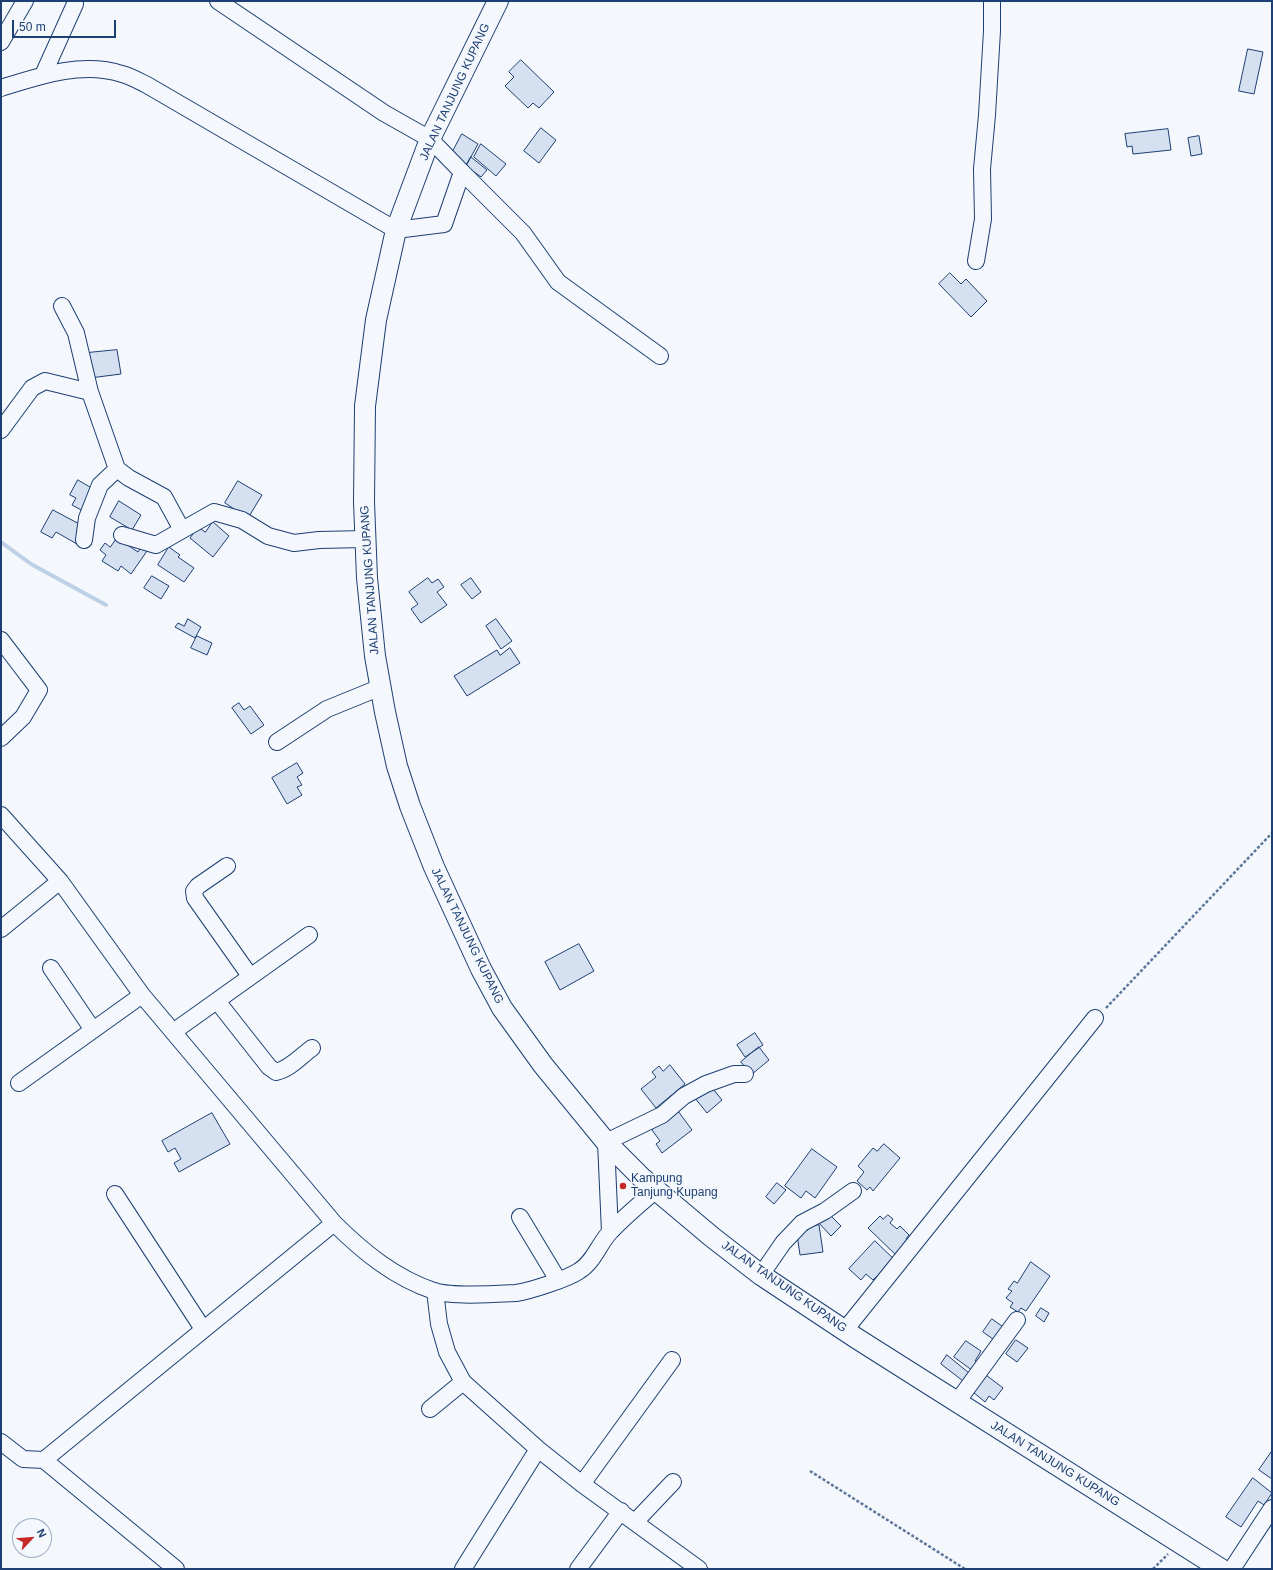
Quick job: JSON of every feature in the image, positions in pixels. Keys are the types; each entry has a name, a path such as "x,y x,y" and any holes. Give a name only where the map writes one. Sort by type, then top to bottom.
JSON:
{"main road":[{"name":"JALAN TANJUNG KUPANG","path":"498,1 430,139 396,230 376,320 365,406 365,539 375,656 381,687 398,766 410,806 434,867 480,969 502,1008 543,1065 606,1142 656,1190 761,1274 957,1402 1221,1569"}],"street":[{"path":"1,42 25,1"},
{"path":"218,1 384,113 430,139 523,233 558,282 660,356"},
{"path":"976,262 983,219 982,169 988,107 992,1"},
{"path":"43,75 74,4"},
{"path":"1,88 43,75 89,68 121,74 141,82 396,230 444,224 462,172"},
{"path":"62,306 76,333 90,392 117,469 129,478 164,497 182,530"},
{"path":"1,430 32,388 45,380 90,392"},
{"path":"84,540 88,518 100,485 117,469"},
{"path":"122,535 156,545 214,512 242,520 268,536 294,543 319,540 365,539"},
{"path":"1,640 39,690 23,717 1,738"},
{"path":"277,742 327,710 381,687"},
{"path":"1,815 60,881 142,995 172,1032 334,1223 360,1248 394,1272 435,1291 456,1294 517,1292 558,1280 580,1271 597,1252 610,1232 656,1190"},
{"path":"227,866 198,886 194,891 195,898 250,976"},
{"path":"1,928 60,881"},
{"path":"172,1032 309,935"},
{"path":"51,968 92,1030"},
{"path":"19,1083 142,995"},
{"path":"217,1001 269,1067 276,1072 281,1071 293,1064 312,1048"},
{"path":"845,1330 1096,1018"},
{"path":"610,1232 606,1142 662,1115 684,1096 706,1084 734,1074 745,1074"},
{"path":"761,1274 783,1243 802,1223 826,1211 854,1191"},
{"path":"115,1194 202,1330"},
{"path":"520,1217 558,1280"},
{"path":"44,1460 334,1223"},
{"path":"435,1291 438,1324 447,1352 463,1382 538,1449 582,1484 699,1569"},
{"path":"957,1402 1017,1320"},
{"path":"582,1484 672,1360"},
{"path":"430,1409 463,1382"},
{"path":"1,1442 23,1459 44,1460 176,1569"},
{"path":"463,1569 538,1449"},
{"path":"636,1522 673,1482"},
{"path":"1232,1569 1272,1508"},
{"path":"578,1569 621,1511"}],"path":[{"path":"1096,1018 1272,833"},
{"path":"810,1471 965,1569"},
{"path":"1152,1569 1178,1543"}],"building":[{"path":"1248,49 1263,52 1254,94 1239,91"},
{"path":"521,60 554,92 539,108 533,103 528,108 505,86 514,77 509,72"},
{"path":"541,128 556,140 539,163 524,151"},
{"path":"1168,129 1171,150 1133,154 1132,146 1127,147 1125,134"},
{"path":"462,134 478,144 466,166 450,157"},
{"path":"1199,136 1202,154 1191,156 1188,138"},
{"path":"481,144 506,164 496,176 474,157"},
{"path":"471,157 487,170 481,177 466,166"},
{"path":"950,273 961,284 966,279 987,301 971,317 939,284"},
{"path":"117,350 121,374 90,378 87,353"},
{"path":"78,480 95,490 83,511 72,505 76,498 70,495"},
{"path":"238,481 262,495 248,518 225,503"},
{"path":"119,501 141,515 132,530 110,517"},
{"path":"53,510 85,527 77,544 56,532 52,538 41,532"},
{"path":"213,522 229,536 213,557 190,538 198,527 205,532"},
{"path":"117,538 138,552 141,547 147,551 131,574 121,566 118,571 102,561 106,555 100,550 105,543 110,547"},
{"path":"169,547 180,555 178,557 194,568 184,582 158,565"},
{"path":"152,576 169,586 161,599 144,588"},
{"path":"428,578 432,583 438,579 444,587 437,592 447,605 421,623 411,609 418,604 409,592"},
{"path":"471,578 481,592 472,599 461,585"},
{"path":"188,619 201,627 195,638 175,627 178,623 184,626"},
{"path":"496,619 512,641 501,649 486,626"},
{"path":"197,636 212,643 207,655 191,648"},
{"path":"510,648 520,663 467,696 454,676 497,650 500,655"},
{"path":"239,703 244,710 250,706 264,725 251,734 232,708"},
{"path":"297,763 303,773 297,777 302,785 297,787 302,795 287,804 272,778"},
{"path":"579,944 594,971 560,990 545,962"},
{"path":"755,1033 763,1045 745,1057 737,1045"},
{"path":"759,1047 769,1060 751,1075 741,1062"},
{"path":"670,1065 685,1084 656,1108 641,1089 656,1077 652,1072 659,1066 663,1071"},
{"path":"709,1084 722,1100 707,1113 694,1097"},
{"path":"678,1111 692,1130 662,1153 656,1144 660,1141 652,1130"},
{"path":"212,1113 230,1144 179,1172 174,1163 181,1159 175,1148 168,1152 162,1141"},
{"path":"884,1144 900,1158 873,1191 870,1187 867,1190 857,1181 864,1172 858,1166 873,1148 877,1151"},
{"path":"812,1149 837,1167 815,1198 806,1191 801,1198 785,1186"},
{"path":"777,1183 786,1190 774,1204 766,1197"},
{"path":"828,1213 841,1226 831,1236 818,1222"},
{"path":"888,1215 893,1219 890,1223 897,1229 900,1226 909,1235 906,1239 911,1244 898,1257 868,1228 880,1216 883,1219"},
{"path":"819,1225 823,1252 800,1255 797,1234 804,1233 803,1230 808,1230 808,1227"},
{"path":"875,1241 897,1262 886,1273 883,1270 873,1280 866,1274 861,1280 849,1269"},
{"path":"1031,1262 1050,1276 1026,1311 1021,1308 1018,1312 1010,1307 1013,1303 1006,1298 1012,1291 1008,1289 1014,1281 1017,1283"},
{"path":"1041,1308 1049,1313 1044,1322 1036,1316"},
{"path":"992,1319 1006,1329 997,1342 983,1332"},
{"path":"1016,1340 1028,1348 1017,1362 1006,1354"},
{"path":"966,1341 981,1351 975,1361 978,1363 973,1371 954,1357"},
{"path":"947,1355 969,1373 963,1381 941,1364"},
{"path":"986,1375 1003,1388 994,1400 989,1396 985,1402 973,1392"},
{"path":"1272,1451 1272,1479 1259,1470"},
{"path":"1253,1478 1272,1493 1264,1505 1258,1501 1241,1527 1226,1517"}],"waterway":[{"path":"1,542 31,564 106,605"}],"place":[{"name":"Kampung Tanjung Kupang","path":"623,1186"}]}
